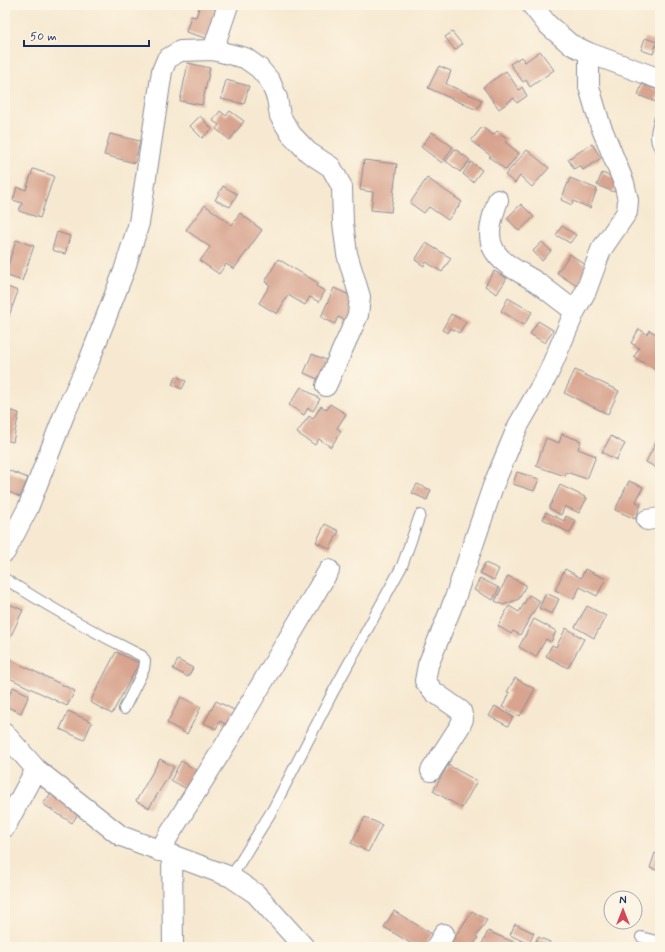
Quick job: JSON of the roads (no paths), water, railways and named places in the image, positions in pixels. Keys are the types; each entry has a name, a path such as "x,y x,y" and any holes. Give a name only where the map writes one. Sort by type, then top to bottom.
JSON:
{"street":[{"path":"213,50 228,5"},
{"path":"532,5 546,24 570,44 589,53 660,79"},
{"path":"5,552 28,508 64,415 88,361 124,271 139,223 162,71 167,59 180,51 213,50 245,58 259,68 270,81 278,98 280,116 291,134 308,152 331,167 342,187 343,223 347,254 360,297 358,315 326,386"},
{"path":"431,771 463,719 461,711 434,692 426,681 428,665 454,600 493,486 518,426 548,374 574,311 586,291 601,250 627,212 628,200 624,183 600,124 588,87 589,53"},
{"path":"498,200 491,219 490,234 493,248 503,261 537,282 574,311"},
{"path":"173,947 165,853 240,720 329,570"},
{"path":"5,734 36,769 121,836 231,877 256,894 304,947"},
{"path":"5,827 36,769"}],"lane":[{"path":"660,118 656,130 657,145 660,148"},
{"path":"231,877 273,809 333,692 402,566 420,515"},
{"path":"5,579 41,602 142,656 145,661 144,669 124,709"},
{"path":"641,937 660,942"}]}
